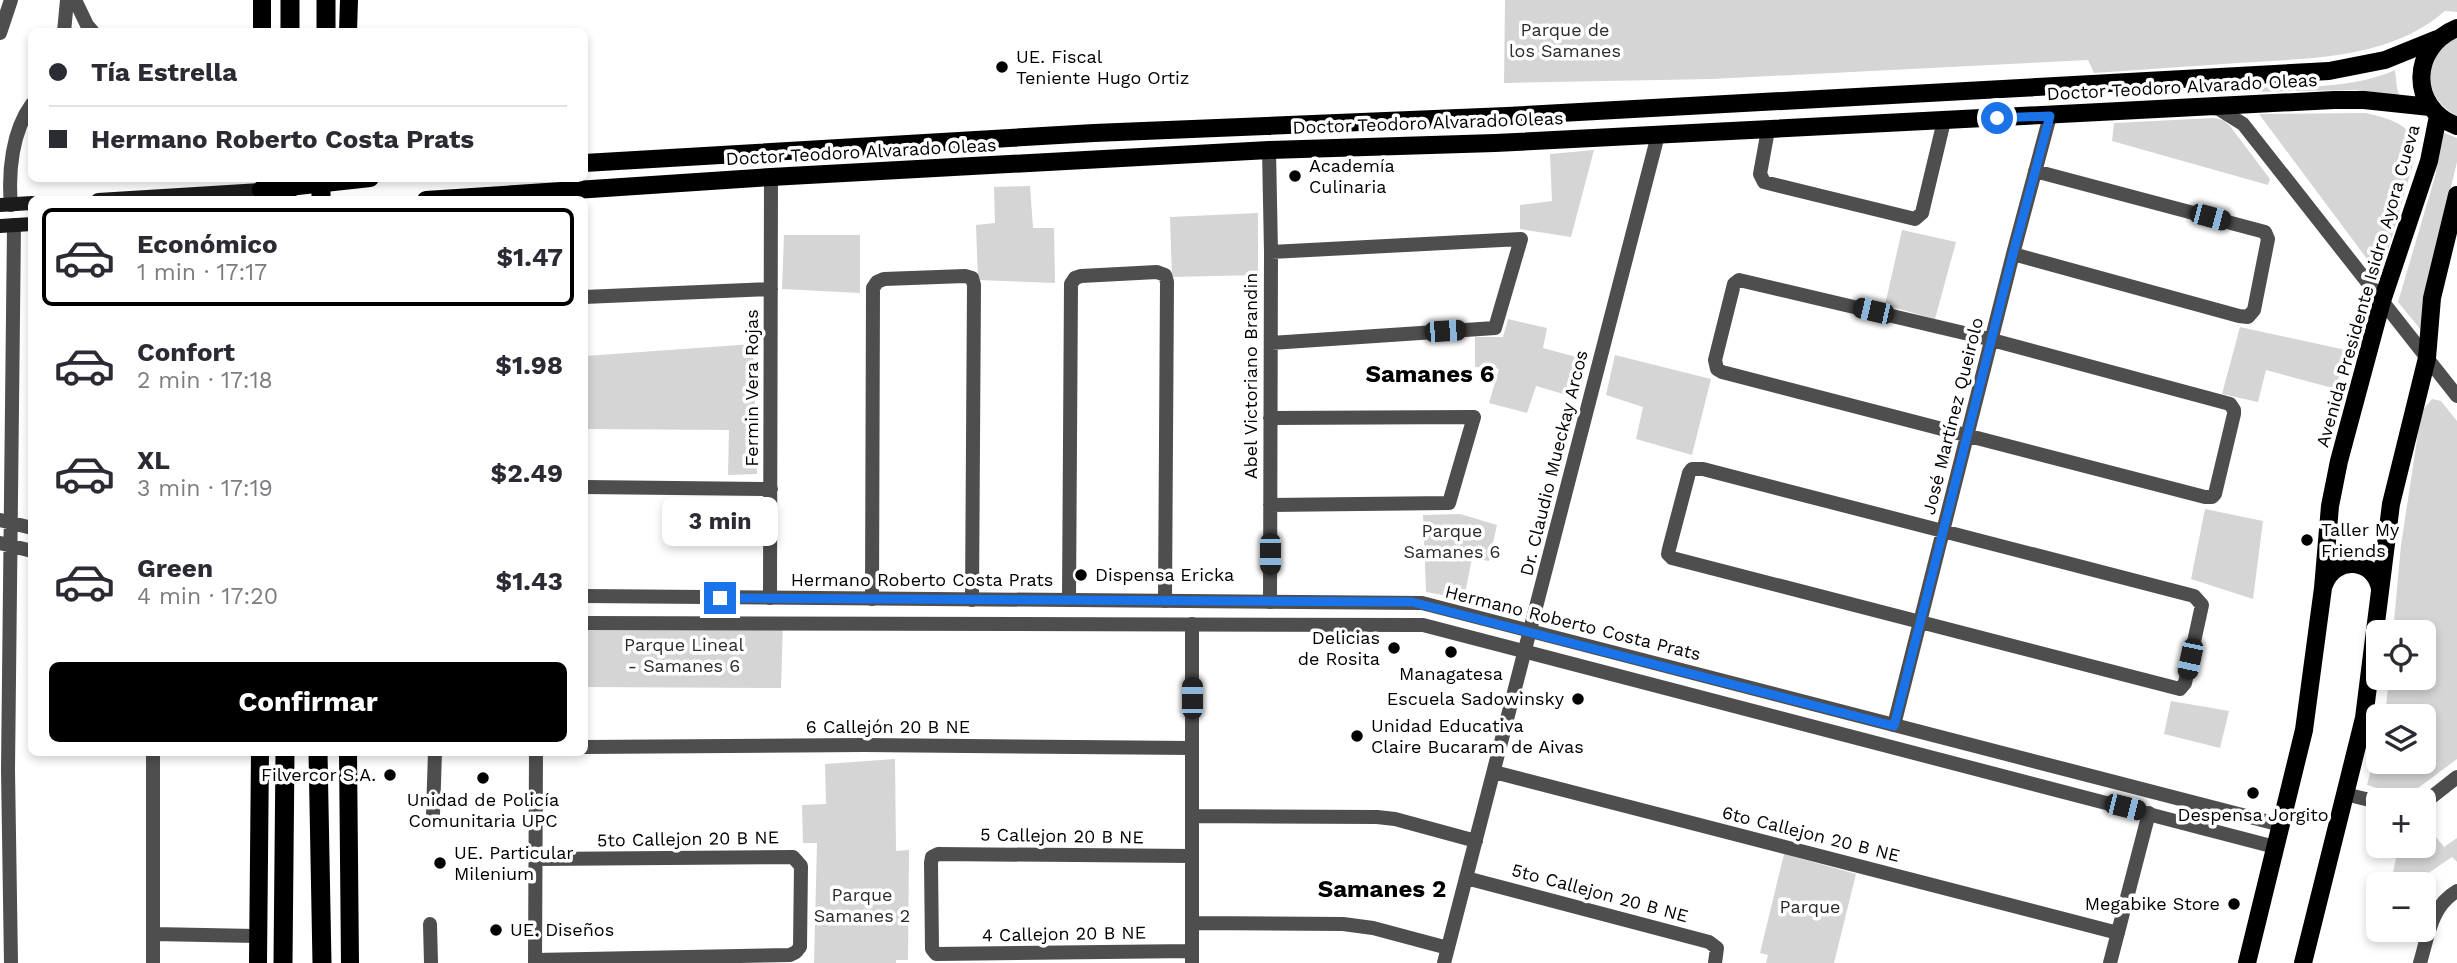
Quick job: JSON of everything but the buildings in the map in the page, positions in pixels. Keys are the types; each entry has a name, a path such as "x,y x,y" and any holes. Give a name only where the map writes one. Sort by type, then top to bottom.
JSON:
{"highway":[{"path":"290,0 290,28"},
{"path":"326,0 326,28"},
{"path":"283,963 285,756"},
{"path":"318,756 322,963"}],"main road":[{"path":"262,0 262,28"},
{"path":"348,28 349,0"},
{"name":"Doctor Teodoro Alvarado Oleas","path":"588,163 1094,133 1494,117 2329,71 2385,60 2457,28"},
{"path":"2437,39 2424,60 2421,72 2424,96 2434,111 2457,126"},
{"name":"Doctor Teodoro Alvarado Oleas","path":"486,196 771,177 1269,150 1495,143 2334,100 2364,100 2434,111"},
{"path":"2402,105 2422,119 2434,137"},
{"name":"Avenida Presidente Isidro Ayora Cueva","path":"2247,963 2304,730 2323,588 2330,506 2339,461 2382,301 2429,161 2434,137 2434,111"},
{"path":"157,196 321,187"},
{"path":"2303,963 2364,718 2391,504 2427,358 2432,298 2457,195"},
{"path":"6,205 28,203"},
{"path":"7,226 28,224"},
{"path":"2323,588 2333,569 2354,563 2373,572 2381,592"},
{"path":"258,963 260,756"},
{"path":"348,756 350,963"}],"street":[{"path":"0,33 11,0"},
{"path":"64,28 67,0"},
{"path":"75,0 90,28"},
{"path":"2208,107 2219,109 2243,124 2457,396"},
{"path":"6,205 11,163 22,117 28,109"},
{"name":"José Martínez Queirolo","path":"1894,726 2050,116"},
{"path":"1768,130 1760,174 1764,182 1915,219 1923,213 1944,121"},
{"name":"Dr. Claudio Mueckay Arcos","path":"1446,956 1658,135"},
{"name":"Abel Victoriano Brandin","path":"1269,150 1270,602"},
{"path":"2013,254 2239,316 2248,317 2254,310 2268,239 2264,232 2035,171"},
{"name":"Fermin Vera Rojas","path":"770,598 771,177"},
{"path":"7,226 4,934 11,963"},
{"path":"1271,251 1521,239 1495,328 1271,343"},
{"path":"1069,600 1071,284 1074,278 1081,276 1157,272 1165,275 1167,282 1165,601"},
{"path":"872,599 873,288 877,282 884,279 965,276 972,278 974,285 972,600"},
{"path":"1744,280 1992,340 2230,404 2234,410 2215,494 2211,497 1968,435 1717,369 1715,360 1734,284 1744,280"},
{"path":"588,297 771,289"},
{"path":"1270,418 1474,416 1449,503 1270,505"},
{"path":"1698,469 1943,530 2194,596 2202,605 2185,683 2180,689 1921,623 1672,558 1668,554 1689,473 1698,469"},
{"path":"588,487 771,488"},
{"path":"5,521 28,527"},
{"path":"5,544 28,550"},
{"name":"Hermano Roberto Costa Prats","path":"588,596 1422,603 2281,825"},
{"path":"619,622 620,597"},
{"path":"1016,623 1017,600"},
{"path":"588,623 1409,624 2275,847"},
{"path":"1192,624 1192,957"},
{"name":"6 Callejón 20 B NE","path":"588,747 1192,748"},
{"path":"1982,770 1986,749"},
{"path":"153,756 153,963"},
{"path":"433,814 435,756"},
{"path":"535,961 536,756"},
{"name":"6to Callejon 20 B NE","path":"1494,772 2118,933"},
{"path":"2436,793 2457,776"},
{"path":"2345,794 2366,799"},
{"path":"2110,963 2149,813"},
{"path":"1192,816 1377,817 1395,819 1476,841"},
{"name":"5 Callejon 20 B NE","path":"936,954 932,949 932,857 938,853 1192,856"},
{"name":"5to Callejon 20 B NE","path":"535,961 796,953 800,947 801,866 793,857 536,859"},
{"name":"5to Callejon 20 B NE","path":"1466,878 1709,942 1717,948 1716,958"},
{"path":"2420,963 2441,902 2457,891"},
{"path":"1192,923 1343,924 1373,928 1446,956"},
{"path":"430,924 430,963"},
{"path":"153,934 258,936"},
{"name":"4 Callejon 20 B NE","path":"936,954 1192,957"}],"green space":[{"name":"Parque de los Samanes","path":"1505,0 2457,0 2457,12 2445,11 2423,27 2373,48 2347,54 2292,60 2094,73 2088,60 1712,79 1504,83"},
{"path":"2457,37 2457,116 2437,99 2430,77 2439,49"},
{"path":"2395,70 2400,98 2356,90 2249,92 2249,88 2342,84"},
{"path":"2366,113 2392,120 2404,127 2412,137 2414,146 2414,161 2382,271 2376,271 2259,114"},
{"path":"2214,118 2223,120 2230,126 2270,179 2268,185 2112,141 2114,123"},
{"path":"2439,131 2457,138 2457,162 2438,242 2425,335 2398,302 2436,173"},
{"path":"1594,150 1571,237 1520,229 1520,205 1552,201 1550,154"},
{"path":"1030,186 1033,228 1054,228 1055,283 978,280 976,225 995,223 994,187"},
{"path":"1258,213 1258,275 1172,277 1170,217"},
{"path":"1902,230 1956,242 1935,319 1885,305"},
{"path":"784,235 860,235 860,293 782,289"},
{"path":"1508,319 1547,328 1543,348 1587,360 1577,398 1536,386 1527,413 1489,403 1499,369 1475,367 1475,337 1503,337"},
{"path":"2240,327 2346,350 2336,389 2266,370 2258,402 2222,394"},
{"path":"753,344 757,474 728,475 729,430 588,429 588,356"},
{"path":"1615,355 1711,379 1692,455 1636,439 1643,407 1606,395"},
{"path":"2432,399 2441,401 2457,421 2457,759 2418,788 2377,788 2367,785 2370,774 2436,774 2436,704 2386,704 2388,690 2436,690 2436,620 2394,620 2401,545 2423,410"},
{"path":"2205,509 2263,521 2253,599 2191,579"},
{"name":"Parque Samanes 6","path":"1460,514 1497,525 1489,561 1472,558 1464,599 1426,592 1423,515"},
{"name":"Parque Lineal - Samanes 6","path":"588,623 783,623 781,688 588,687"},
{"path":"2171,701 2229,711 2220,748 2164,734"},
{"name":"Parque Samanes 2","path":"895,759 896,851 909,850 908,960 896,960 896,963 814,963 817,843 803,843 802,805 826,804 825,764"},
{"path":"2436,837 2444,847 2457,838 2457,862 2452,857 2430,872 2393,872 2396,858 2436,858"},
{"name":"Parque","path":"1784,854 1856,874 1834,963 1766,963 1768,955 1760,953"}],"place":[{"name":"UE. Fiscal Teniente Hugo Ortiz","path":"1002,67"},
{"name":"Academía Culinaria","path":"1295,176"},
{"name":"Taller My Friends","path":"2307,540"},
{"name":"Dispensa Ericka","path":"1081,575"},
{"name":"Delicias de Rosita","path":"1394,648"},
{"name":"Managatesa","path":"1451,652"},
{"name":"Escuela Sadowinsky","path":"1578,699"},
{"name":"Unidad Educativa Claire Bucaram de Aivas","path":"1357,736"},
{"name":"Filvercor S.A.","path":"390,775"},
{"name":"Unidad de Policía Comunitaria UPC","path":"483,778"},
{"name":"Despensa Jorgito","path":"2253,793"},
{"name":"UE. Particular Milenium","path":"440,863"},
{"name":"Megabike Store","path":"2234,904"},
{"name":"UE. Diseños","path":"496,930"}],"district":[{"name":"Samanes 6","path":"1430,374"},
{"name":"Samanes 2","path":"1382,889"}],"route":[{"path":"720,598 1422,603 1894,726 2050,116 1997,118"}]}
